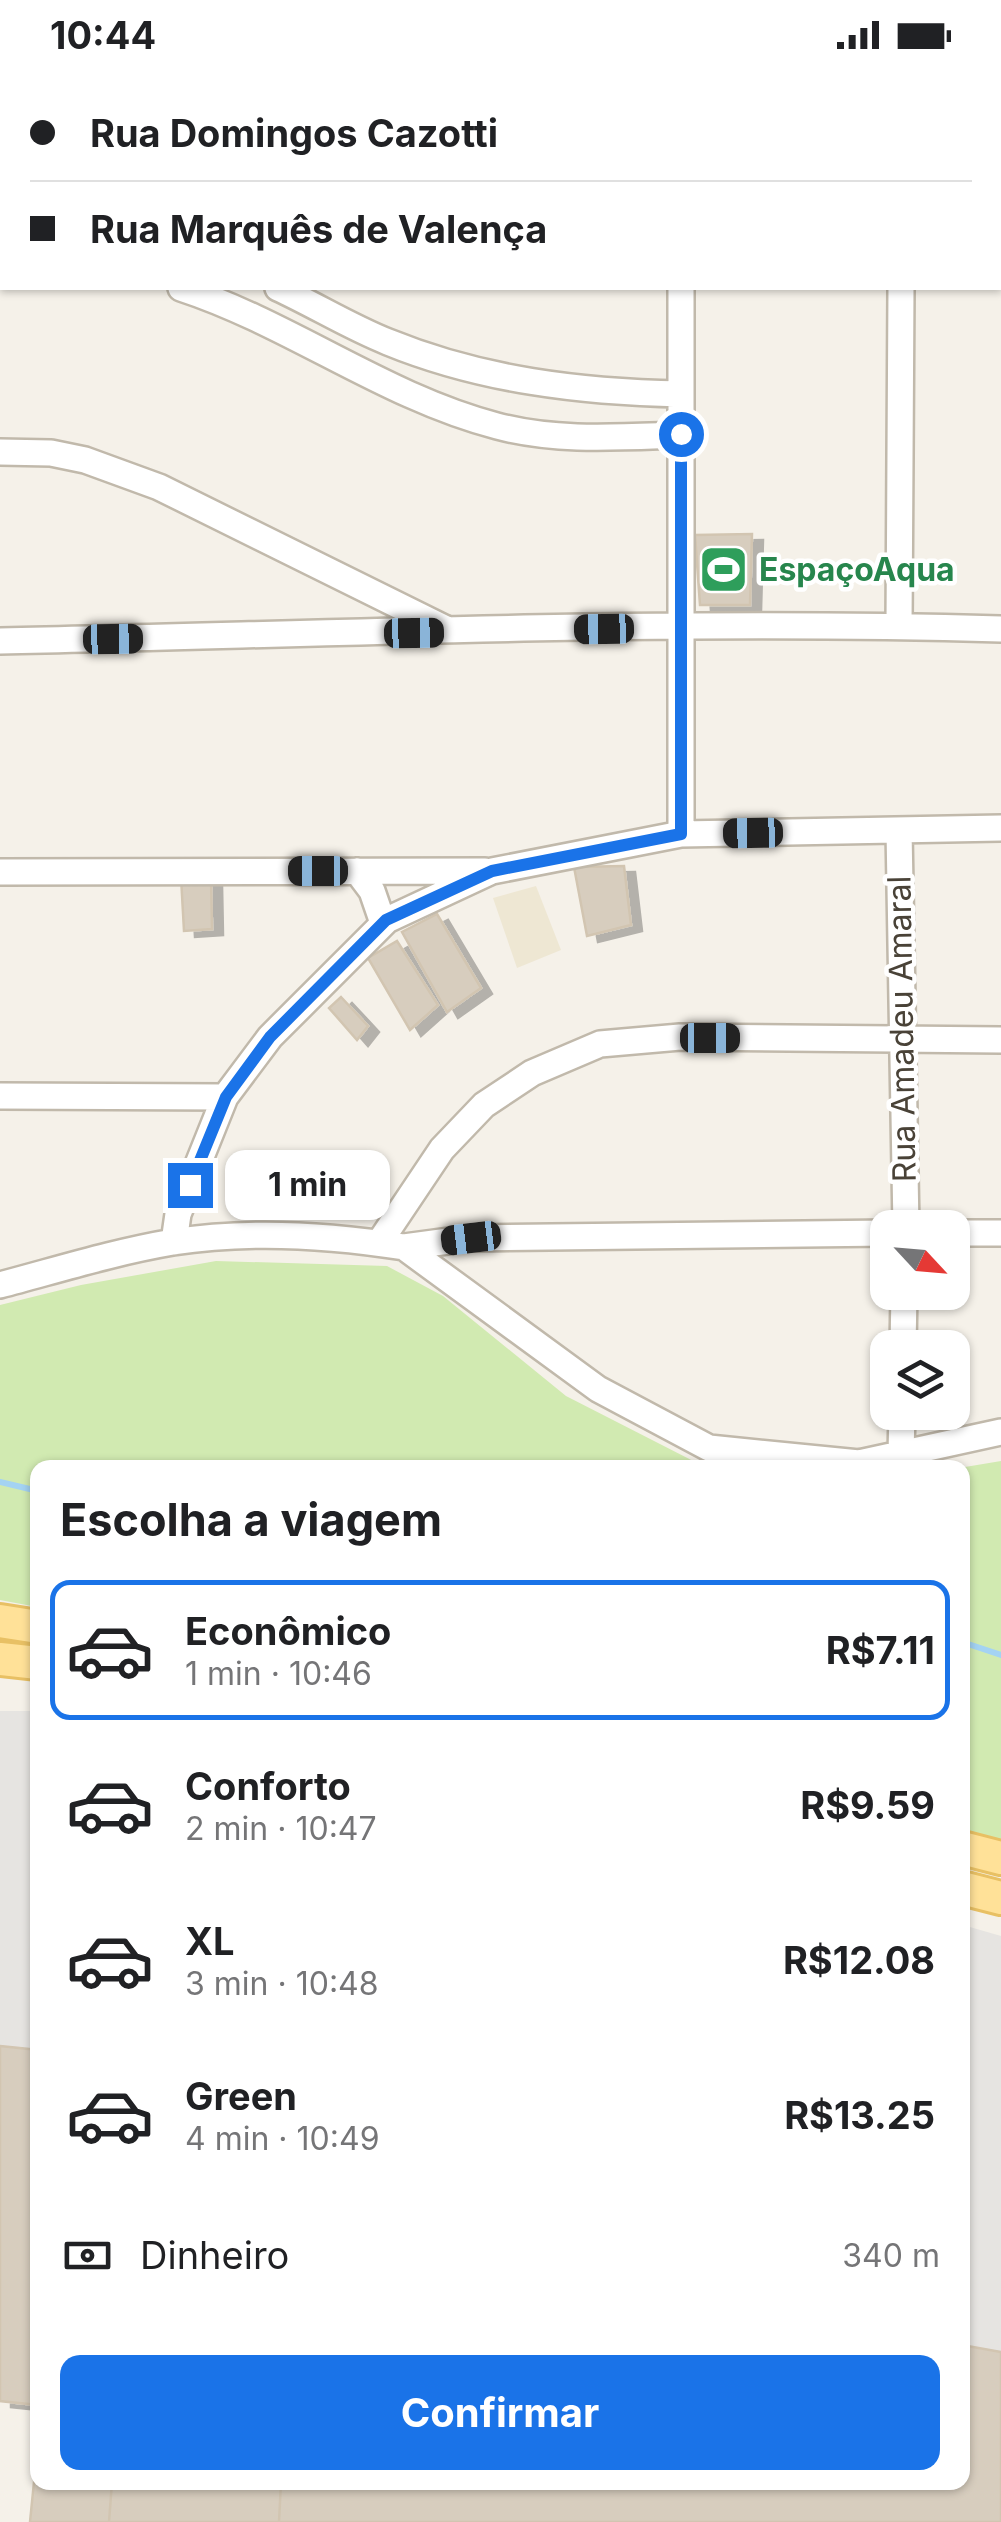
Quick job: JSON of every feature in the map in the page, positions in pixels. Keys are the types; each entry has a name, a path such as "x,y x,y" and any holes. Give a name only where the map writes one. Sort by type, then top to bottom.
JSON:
{"main road":[{"path":"0,1621 30,1626"},
{"path":"0,1659 30,1662"},
{"path":"970,1850 1001,1858"},
{"path":"970,1890 1001,1898"}],"street":[{"path":"680,290 681,834"},
{"path":"899,626 900,290"},
{"path":"210,292 422,400 499,427 588,439 681,434"},
{"path":"282,329 296,321 300,310 288,292"},
{"path":"288,292 388,342 465,368 547,385 680,394"},
{"path":"0,452 51,453 84,460 159,486 452,632"},
{"path":"0,641 680,627 1001,629"},
{"path":"0,872 492,871 681,834 1001,828"},
{"name":"Rua Amadeu Amaral","path":"898,830 906,1210"},
{"path":"358,871 372,890 383,923"},
{"path":"174,1242 178,1214 226,1097 270,1037 383,923 492,871"},
{"path":"391,1245 442,1149 484,1105 532,1073 600,1044 680,1037 1001,1040"},
{"path":"0,1096 226,1097"},
{"path":"970,1233 1001,1233"},
{"path":"0,1285 174,1242 215,1237 318,1237 391,1245 471,1238 870,1234"},
{"path":"391,1245 598,1389 708,1448 829,1460"},
{"path":"900,1454 901,1430"},
{"path":"873,1460 1001,1432"}],"shaded area":[{"path":"536,886 561,950 517,968 493,898"},
{"path":"0,1711 30,1711 30,2049 0,2046"},
{"path":"970,1927 1001,1936 1001,2352 970,2346"}],"green space":[{"path":"216,1261 387,1266 443,1296 566,1396 691,1460 30,1460 30,1606 0,1600 0,1305 81,1285"},
{"path":"1001,1461 1001,1846 970,1837 970,1466"}],"building":[{"name":"EspaçoAqua","path":"752,534 750,605 700,605 695,535"},
{"path":"624,866 631,925 587,936 574,867"},
{"path":"181,877 211,878 212,929 184,931"},
{"path":"437,914 481,988 447,1012 402,932"},
{"path":"397,941 438,1005 410,1030 368,958"},
{"path":"341,997 368,1026 357,1040 329,1008"},
{"path":"0,2046 30,2049 30,2404 0,2401"},
{"path":"970,2346 1001,2352 1001,2522 30,2522 33,2490 970,2490"},
{"path":"111,2490 281,2490 279,2522 109,2522"}],"waterway":[{"path":"0,1482 30,1489"},
{"path":"970,1645 1001,1655"}],"place":[{"name":"EspaçoAqua","path":"724,570"}],"route":[{"path":"190,1185 226,1097 270,1037 386,920 492,871 681,834 681,434"}]}
